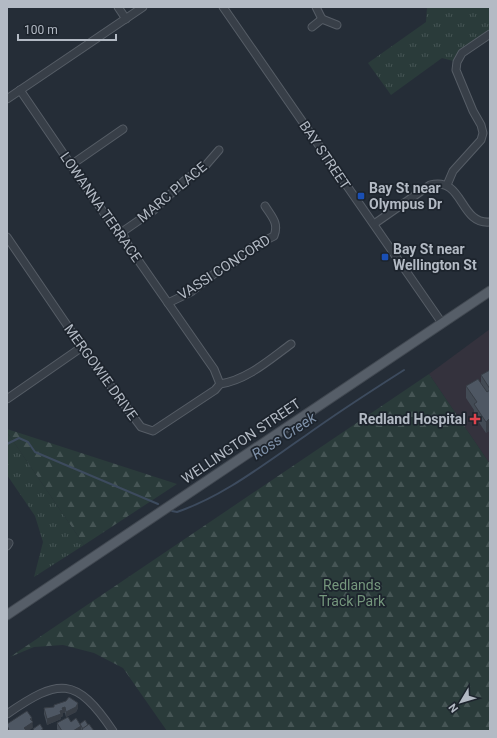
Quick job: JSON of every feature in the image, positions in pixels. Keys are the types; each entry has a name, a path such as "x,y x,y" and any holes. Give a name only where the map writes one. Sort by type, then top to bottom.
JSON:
{"main road":[{"name":"WELLINGTON STREET","path":"7,615 490,291"}],"street":[{"path":"118,7 126,19"},
{"path":"7,99 143,7"},
{"name":"BAY STREET","path":"223,7 442,323"},
{"path":"316,7 322,19 337,25"},
{"path":"312,27 322,19"},
{"path":"447,185 453,171 481,140 483,133 481,125 473,111 456,70 457,62 462,53 490,34"},
{"name":"LOWANNA TERRACE","path":"20,90 106,216 122,232 129,247 214,369 220,384"},
{"path":"71,165 123,129"},
{"name":"MARC PLACE","path":"122,232 154,210 184,181 206,164 219,150"},
{"path":"374,224 430,185 439,182 447,185 471,215 477,220 490,222"},
{"name":"VASSI CONCORD","path":"168,303 191,292 215,272 233,263 252,247 274,236 277,228 275,221 265,206"},
{"name":"MERGOWIE DRIVE","path":"7,237 82,347 141,427 153,431 215,390 220,384"},
{"path":"220,384 234,380 255,370 291,344"},
{"path":"7,399 82,347"},
{"path":"7,714 46,690 58,688 67,689 87,698 97,707 113,731"}],"shaded area":[{"name":"Redland Hospital","path":"490,329 490,464 429,374"}],"green space":[{"path":"427,7 490,7 490,29 461,49 453,61 442,58 391,95 368,63 426,22"},
{"name":"Redlands Track Park","path":"429,374 490,464 490,731 167,731 123,668 94,653 63,645 34,647 10,657"},
{"path":"7,429 177,484 84,545 7,432"},
{"path":"7,432 84,545 34,577 43,542 35,516 7,475"}],"building":[{"path":"490,370 490,389 481,375"},
{"path":"478,379 487,392 490,390 490,420 489,419 486,422 474,404 477,402 466,386"},
{"path":"69,697 78,703 76,707 66,712 65,707 62,708 63,710 60,711 61,714 47,719 44,708 54,707 54,705 66,701"},
{"path":"27,711 33,722 24,728 26,730 7,731 9,729 7,724"},
{"path":"68,717 71,722 76,718 81,726 73,731 62,731 57,723"},
{"path":"85,720 88,725 83,729 80,724"},
{"path":"40,724 43,729 40,731 34,731 33,729"},
{"path":"89,724 94,731 83,731 82,729"}],"waterway":[{"name":"Ross Creek","path":"172,511 177,512 194,505 227,488 404,370"},
{"name":"Ross Creek","path":"7,444 19,438 28,442 35,452 158,504"}],"place":[{"name":"Bay St near Olympus Dr","path":"361,196"},
{"name":"Bay St near Wellington St","path":"385,257"},
{"name":"Redland Hospital","path":"475,419"}]}
